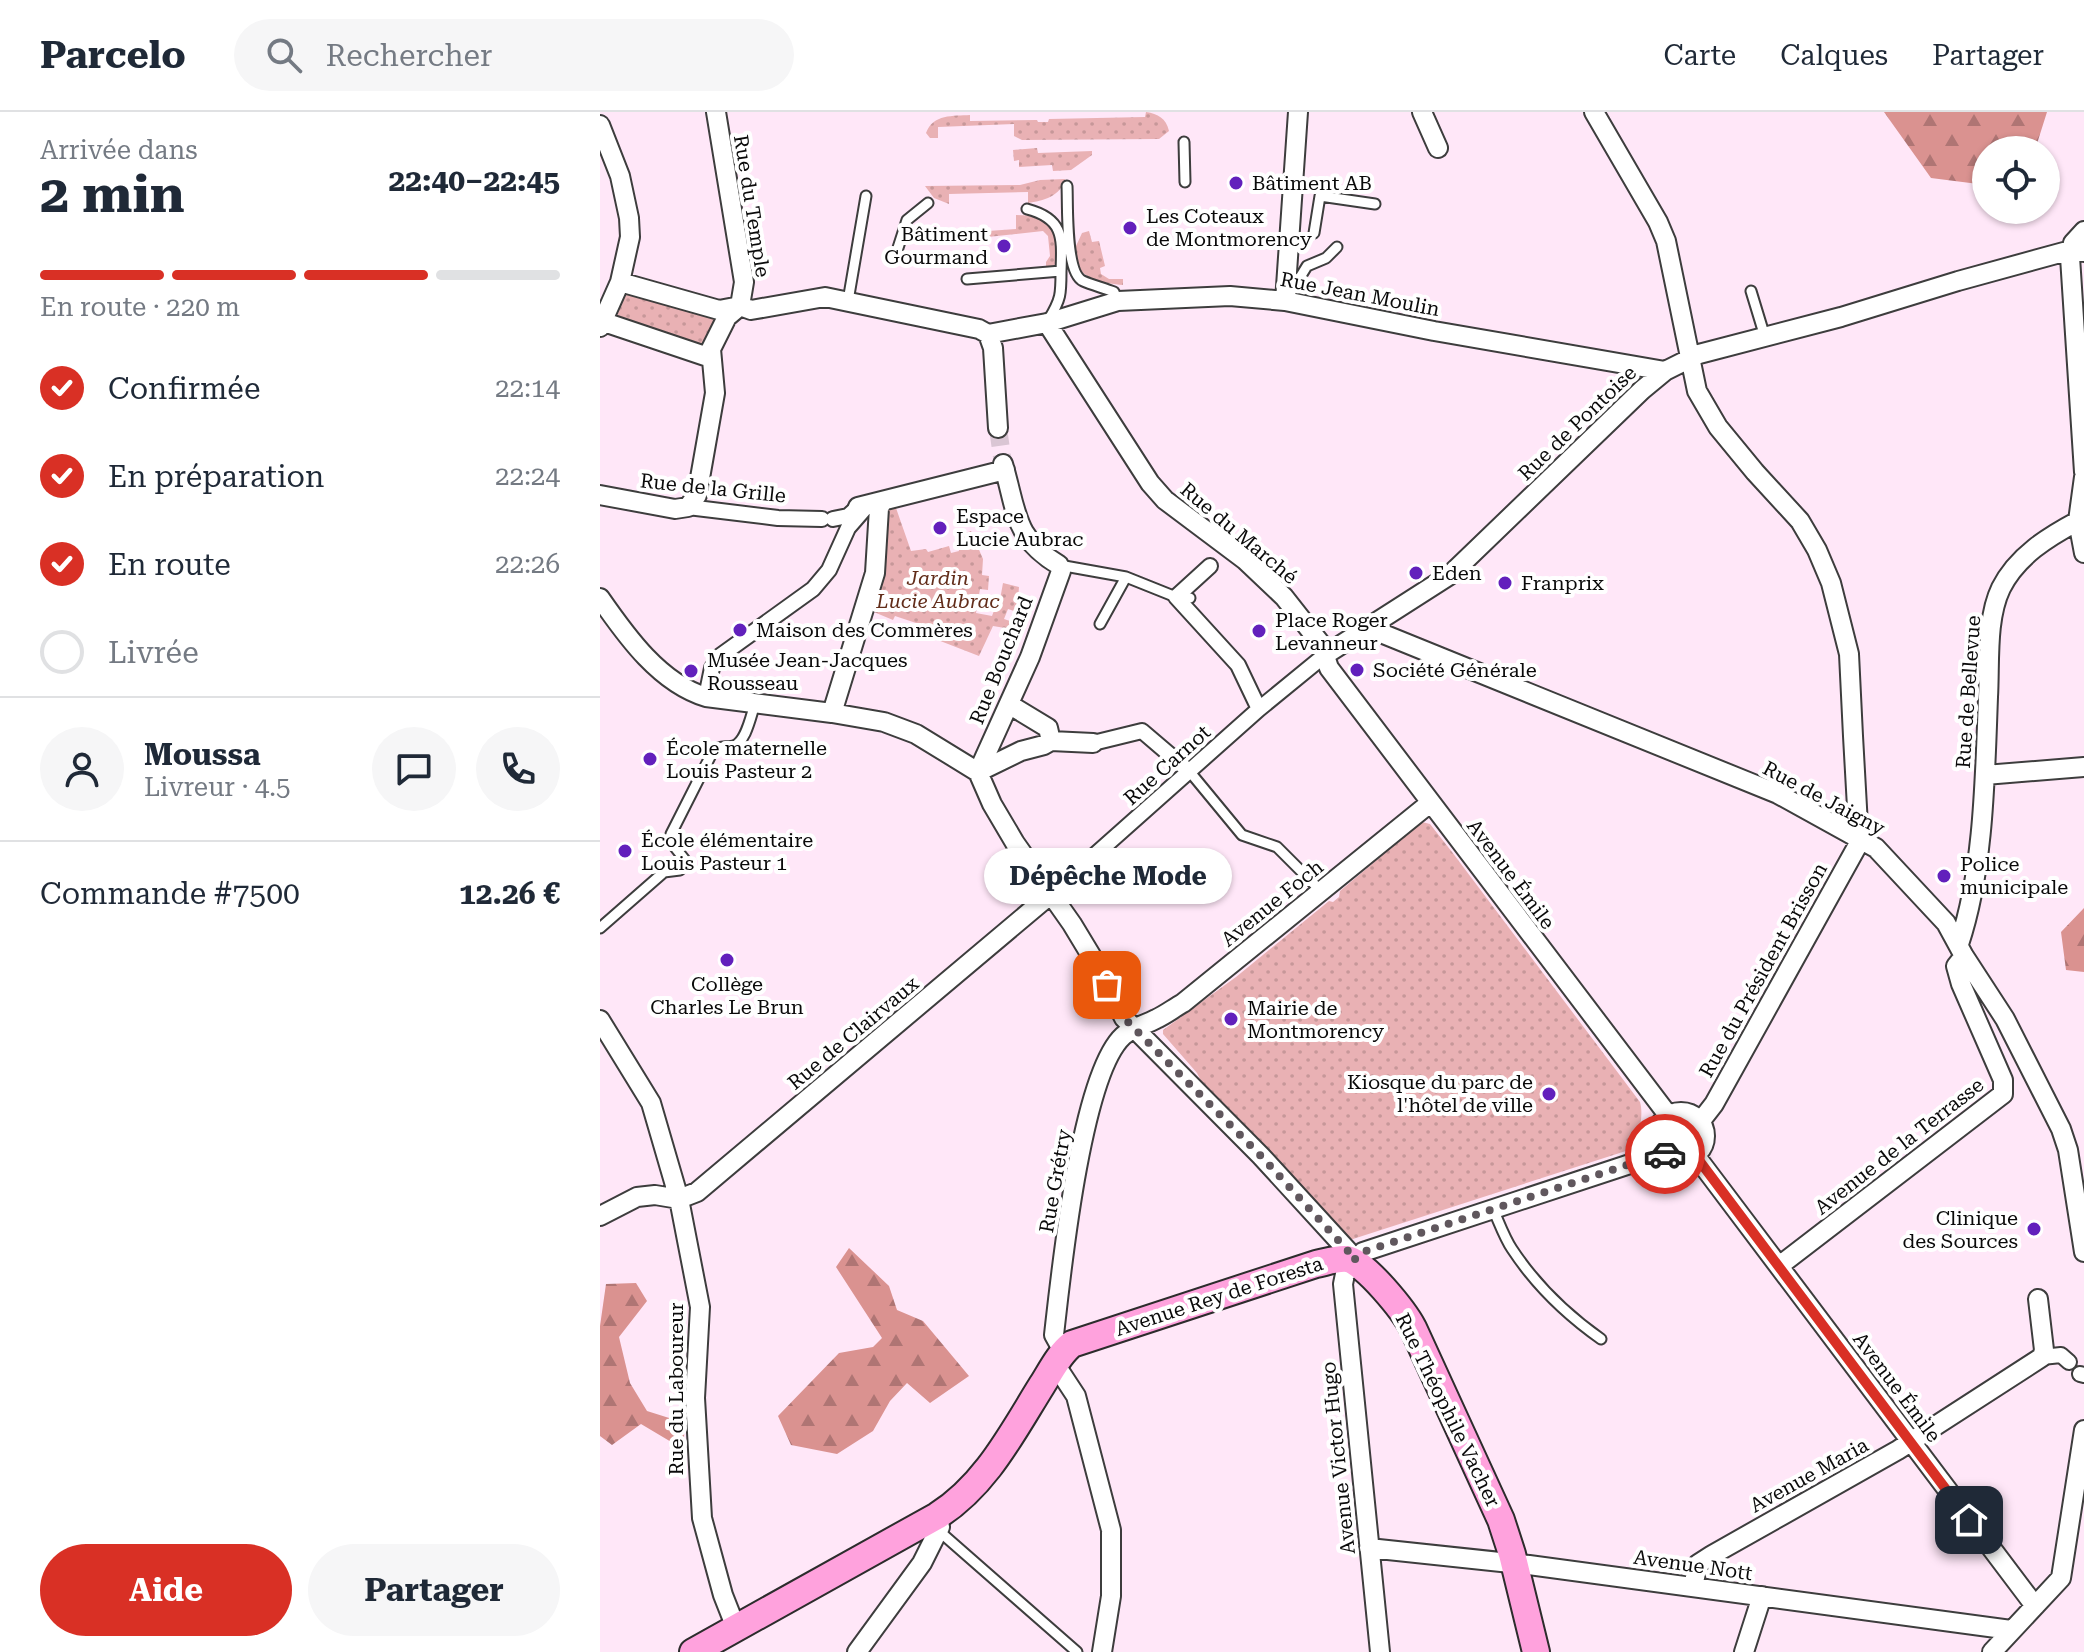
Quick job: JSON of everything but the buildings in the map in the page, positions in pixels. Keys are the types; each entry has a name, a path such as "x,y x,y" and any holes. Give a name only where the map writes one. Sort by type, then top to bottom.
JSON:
{"main road":[{"name":"Avenue Rey de Foresta","path":"1060,1359 1076,1342 1316,1264 1338,1259 1353,1261"},
{"name":"Rue Théophile Vacher","path":"1353,1261 1401,1310 1413,1328 1501,1520 1536,1652"},
{"path":"707,1649 736,1628 938,1524 980,1479 1060,1359"}],"street":[{"name":"Rue du Temple","path":"716,112 744,282 740,306"},
{"path":"1285,301 1298,112"},
{"path":"1422,112 1438,148"},
{"path":"1594,112 1666,241 1697,391 1718,427 1755,472 1794,511 1817,550 1831,583 1849,654 1859,837"},
{"path":"601,121 620,176 630,237 620,282 602,324 711,358"},
{"path":"2084,231 2073,243 2078,251 2084,474 2078,521 2084,553"},
{"name":"Rue de Pontoise","path":"1318,660 1450,575 1665,371 1691,359 1765,337 2078,251"},
{"path":"620,282 719,310 740,306 751,310 825,297 979,329 988,334 993,348 998,428"},
{"name":"Rue Jean Moulin","path":"988,334 1047,323 1118,301 1230,296 1285,301 1665,371"},
{"path":"688,507 697,495 715,393 711,349 723,323 740,306"},
{"name":"Rue du Marché","path":"1047,323 1150,483 1165,500 1204,521 1218,555 1245,560 1284,597 1321,644 1318,660"},
{"path":"1631,366 1642,376 1632,400"},
{"path":"706,697 712,668 720,656 813,589 829,570 848,528 870,504 1004,467 1026,538 1040,554 1059,565"},
{"name":"Rue de la Grille","path":"600,495 675,509 688,507 778,518 828,519 848,516 870,504"},
{"path":"832,713 875,573 879,508 870,504"},
{"name":"Rue de Bellevue","path":"1961,950 1972,906 1985,775 1993,617 2000,590 2024,557 2049,536 2078,521"},
{"path":"1218,555 1183,597 1238,665 1259,709"},
{"name":"Rue Bouchard","path":"978,772 1030,657 1061,571 1059,565"},
{"path":"600,598 659,671 687,691 706,697 870,718 916,734 978,772 1021,751 1051,741 1093,743 1142,731 1190,772"},
{"name":"Rue de Jaigny","path":"1366,627 1778,794 1876,848 1946,923 2005,1019 2061,1129 2068,1150 2084,1252"},
{"name":"Rue Carnot","path":"1051,894 1318,660"},
{"name":"Avenue Émile","path":"1318,660 1329,668 1652,1098 1668,1115"},
{"path":"1010,705 1048,728 1051,741"},
{"path":"1985,775 2084,767"},
{"name":"Rue Théophile Vacher","path":"978,772 999,817 1098,967 1124,1018 1272,1168 1348,1251 1353,1261"},
{"name":"Avenue Foch","path":"1135,1028 1183,1003 1430,803"},
{"name":"Rue du Président Brisson","path":"1700,1122 1721,1091 1859,843 1859,837"},
{"name":"Rue de Clairvaux","path":"679,1199 697,1192 1051,894"},
{"name":"Avenue de la Terrasse","path":"1779,1266 2003,1094 2003,1080 1961,984 1956,966 1961,950"},
{"name":"Rue du Laboureur","path":"600,1020 651,1103 679,1199 700,1307 695,1398 702,1518 723,1595 736,1628"},
{"name":"Rue Grétry","path":"1060,1359 1054,1335 1079,1157 1103,1071 1115,1045 1135,1028"},
{"path":"1682,1112 1695,1116 1700,1122 1705,1136 1701,1150 1695,1155 1688,1159 1672,1158 1660,1148 1658,1127 1668,1115 1682,1112"},
{"name":"Avenue Rey de Foresta","path":"1353,1261 1363,1252 1633,1163 1660,1148"},
{"name":"Avenue Émile","path":"1695,1155 2035,1606"},
{"path":"600,1216 637,1197 655,1195 679,1199"},
{"name":"Avenue Victor Hugo","path":"1353,1261 1343,1284 1380,1652"},
{"path":"2038,1299 2044,1350 2042,1357 2061,1355 2069,1362"},
{"name":"Avenue Maria","path":"1696,1587 1698,1564 1910,1441 2042,1357"},
{"path":"1060,1359 1076,1396 1111,1530 1111,1596 1102,1652"},
{"path":"1992,1652 2061,1578 2084,1430"},
{"path":"857,1652 922,1563 938,1524"},
{"name":"Avenue Nott","path":"1369,1548 1514,1563 2011,1630"},
{"path":"1744,1652 1762,1596"}],"lane":[{"path":"1184,142 1185,182"},
{"path":"1067,186 1071,261 1082,281"},
{"path":"848,301 866,196"},
{"path":"1314,233 1320,196 1375,204"},
{"path":"896,254 907,220 928,203"},
{"path":"1027,209 1045,216 1062,236 1062,293"},
{"path":"1285,301 1294,292 1307,266 1326,258 1337,247"},
{"path":"967,279 1061,271"},
{"path":"1047,323 1062,293 1072,284 1082,281 1114,292 1118,301"},
{"path":"1751,291 1765,337"},
{"path":"1059,565 1126,577 1183,597"},
{"path":"1100,624 1126,577"},
{"path":"600,928 664,872 680,870 684,866 685,860 670,841 671,834 713,751 740,742 755,703"},
{"path":"1190,772 1242,835 1277,847 1321,892"},
{"path":"1493,1209 1511,1248 1540,1284 1575,1320 1601,1339"},
{"path":"938,1524 1077,1652"}],"green space":[{"path":"1146,112 1161,117 1168,127 1169,131 1159,139 1022,140 1014,136 1014,124 938,127 938,138 930,138 926,133 933,122 950,116 970,115 970,121 1048,122 1049,119 1145,117"},
{"path":"1884,112 2047,112 2039,136 1972,136 1972,183 1931,178"},
{"path":"1037,148 1038,153 1092,151 1092,155 1071,170 1053,171 1052,165 1019,167 1019,160 1014,161 1013,150"},
{"path":"1065,179 1055,194 1028,203 1028,192 949,194 949,204 934,198 925,186 1020,185"},
{"path":"1016,215 1039,218 1051,226 1059,263 1046,268 1050,256 1048,236 1043,231 960,240 960,233 1016,229"},
{"path":"1089,231 1092,242 1099,241 1105,266 1100,268 1101,274 1109,279 1123,279 1123,285 1099,281 1077,267 1074,251 1082,233"},
{"path":"627,287 713,314 715,319 705,343 700,347 615,322"},
{"name":"Jardin Lucie Aubrac","path":"879,508 896,508 911,551 926,549 928,552 949,546 951,553 959,551 959,535 971,531 983,559 982,575 989,576 988,590 980,589 976,613 992,616 999,605 1003,583 1019,587 1017,612 1008,609 1004,619 1013,622 1010,634 1004,633 1005,628 993,626 979,656 930,637 931,628 895,616 893,620 869,610"},
{"path":"1422,822 1430,824 1452,852 1640,1102 1640,1128 1629,1150 1353,1239 1346,1238 1201,1081 1163,1030 1236,977 1329,901 1333,902 1340,891"},
{"path":"2084,908 2084,972 2066,970 2061,932"},
{"path":"849,1248 889,1286 897,1310 923,1321 969,1376 930,1403 907,1383 890,1401 873,1431 837,1454 791,1445 778,1416 839,1353 873,1347 882,1338 836,1267"},
{"path":"636,1283 647,1301 619,1337 630,1383 647,1411 685,1423 683,1449 641,1424 612,1445 600,1436 600,1326 606,1284"}],"tunnel":[{"path":"998,428 1003,464"}],"way so far":[{"path":"1107,985 1124,1018 1261,1156 1348,1251 1353,1261 1363,1252 1642,1160 1660,1148 1665,1154"}],"place":[{"name":"Bâtiment AB","path":"1236,183"},
{"name":"Les Coteaux de Montmorency","path":"1130,228"},
{"name":"Bâtiment Gourmand","path":"1004,246"},
{"name":"Espace Lucie Aubrac","path":"940,528"},
{"name":"Eden","path":"1416,573"},
{"name":"Franprix","path":"1505,583"},
{"name":"Maison des Commères","path":"740,630"},
{"name":"Place Roger Levanneur","path":"1259,631"},
{"name":"Société Générale","path":"1357,670"},
{"name":"Musée Jean-Jacques Rousseau","path":"691,671"},
{"name":"École maternelle Louis Pasteur 2","path":"650,759"},
{"name":"École élémentaire Louis Pasteur 1","path":"625,851"},
{"name":"Police municipale","path":"1944,876"},
{"name":"Collège Charles Le Brun","path":"727,960"},
{"name":"Dépêche Mode","path":"1107,985"},
{"name":"Mairie de Montmorency","path":"1231,1019"},
{"name":"Kiosque du parc de l'hôtel de ville","path":"1549,1094"},
{"name":"Clinique des Sources","path":"2034,1229"}],"route":[{"path":"1665,1154 1680,1160 1695,1155 1969,1520"}]}
